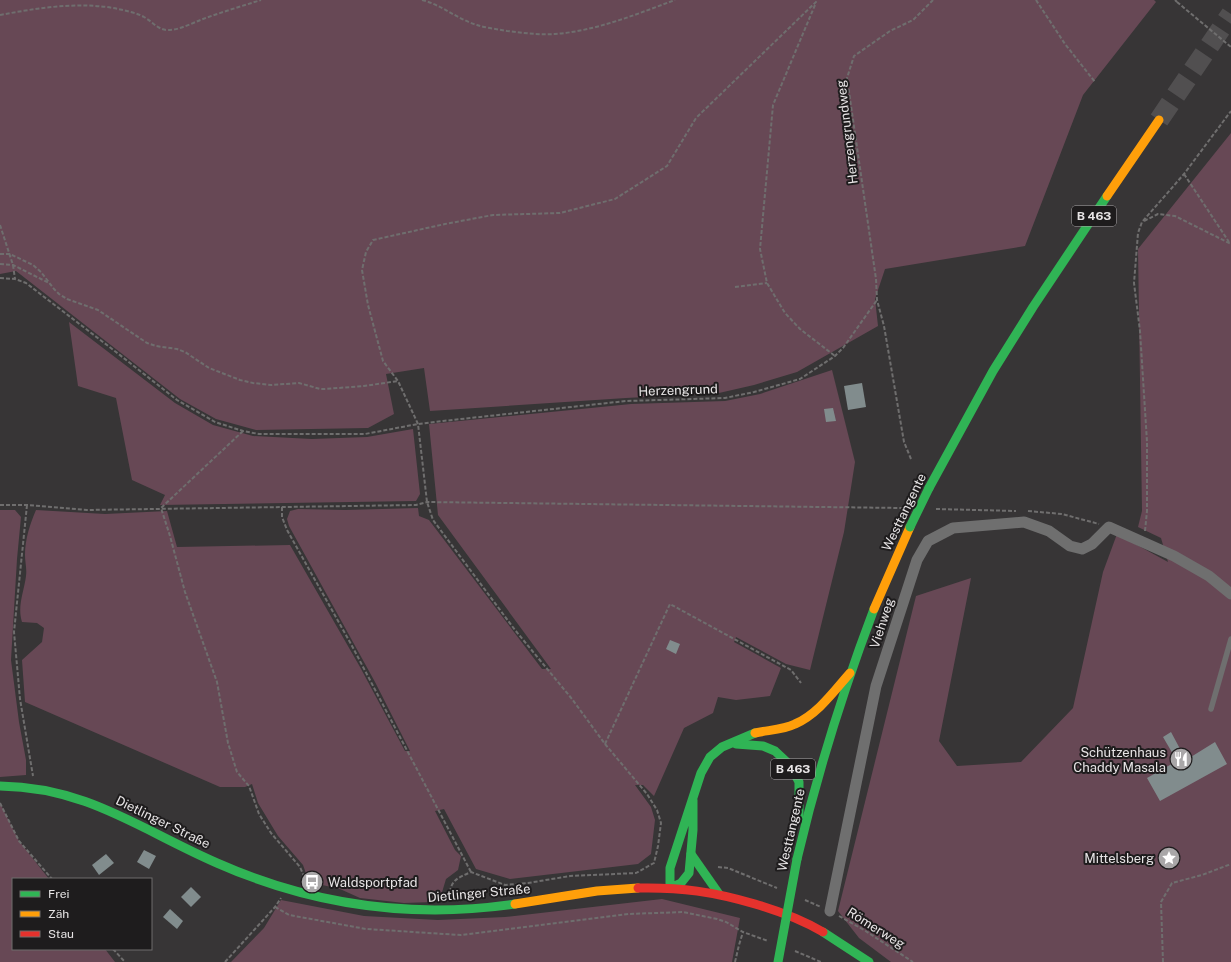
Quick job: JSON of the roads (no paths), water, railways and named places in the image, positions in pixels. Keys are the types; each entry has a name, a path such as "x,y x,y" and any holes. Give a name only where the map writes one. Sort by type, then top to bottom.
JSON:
{"main road":[{"name":"Westtangente","path":"778,962 796,859 829,738 869,620 894,561 929,488 961,427 994,370 1046,288 1159,120"},
{"name":"B 463","path":"693,800 689,873 681,883 670,888 670,868 701,773 710,757 722,747 752,733 783,728 794,725 805,719 818,708 850,673"},
{"name":"B 463","path":"728,744 763,746 773,751 790,764 799,781 800,842"},
{"name":"Dietlinger Straße","path":"0,786 37,788 64,794 89,802 121,815 217,863 266,882 307,894 362,905 398,910 451,911 528,903 598,891 640,888 670,888 702,891 719,894 778,911 800,920 843,944 868,962"},
{"path":"691,854 719,894"}],"street":[{"name":"Viehweg","path":"830,911 876,686 917,560 928,541 953,528 1024,522 1049,531 1070,546 1082,549 1092,544 1109,527 1174,556 1209,576 1231,594"}],"lane":[{"path":"1211,709 1231,639"}],"tunnel":[{"path":"1159,120 1231,14"}],"place":[{"name":"Schützenhaus Chaddy Masala","path":"1181,759"},
{"name":"Mittelsberg","path":"1169,858"},
{"name":"Waldsportpfad","path":"312,882"}]}
